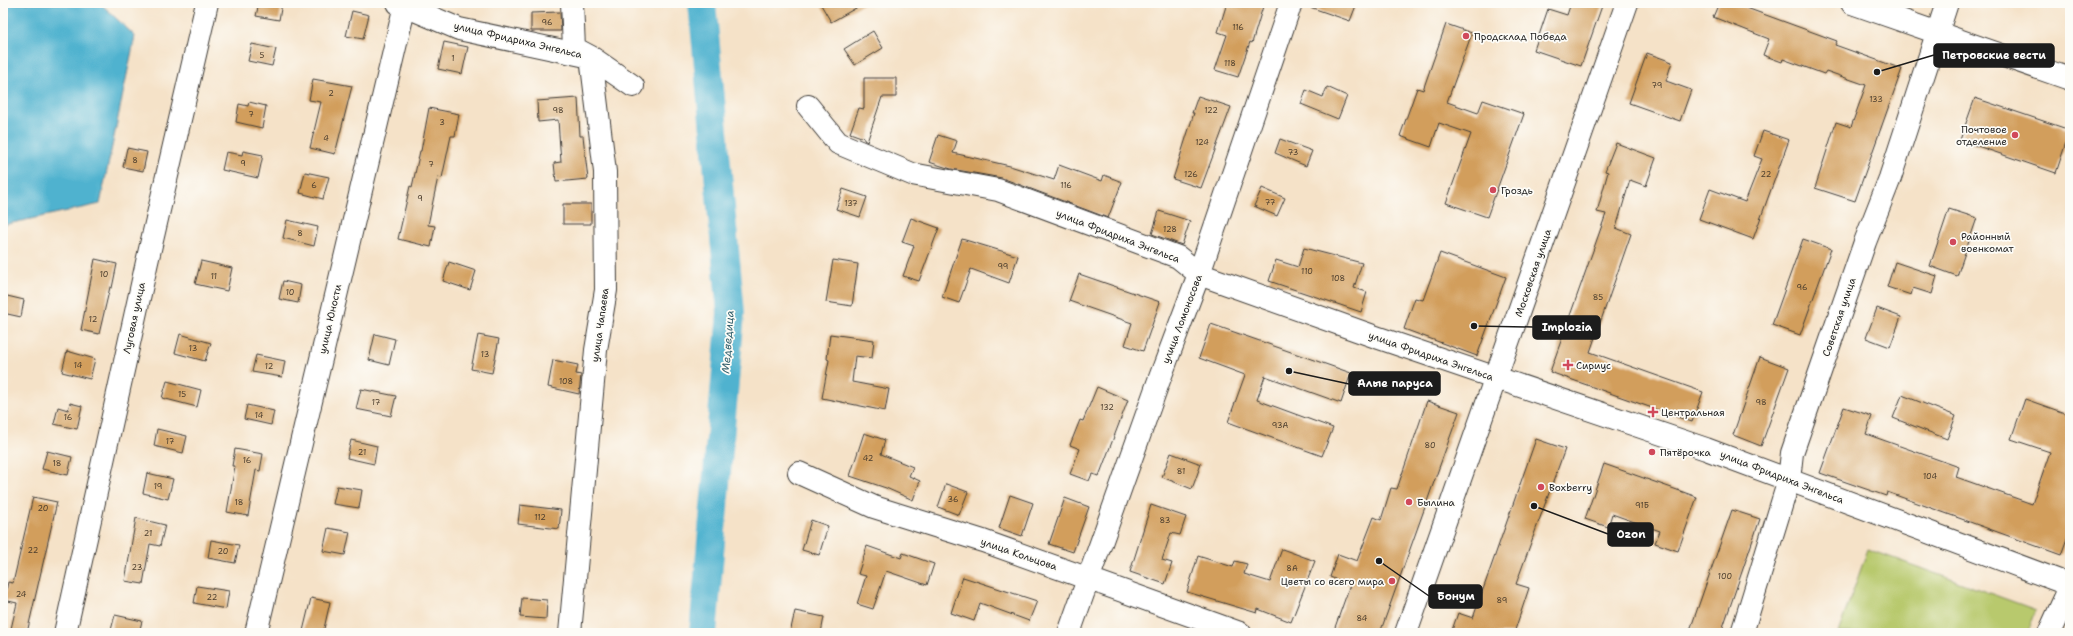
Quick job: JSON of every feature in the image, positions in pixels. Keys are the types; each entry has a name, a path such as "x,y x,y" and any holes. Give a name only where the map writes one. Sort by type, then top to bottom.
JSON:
{"street":[{"name":"Луговая улица","path":"64,633 148,254 207,3"},
{"path":"572,3 574,48 591,57"},
{"name":"улица Ломоносова","path":"1069,633 1090,579 1158,383 1199,274 1291,3"},
{"name":"Московская улица","path":"1406,633 1627,3"},
{"path":"1852,3 2070,79"},
{"name":"Советская улица","path":"1742,633 1789,480 1792,453 1865,242 1900,149 1936,32 1947,3"},
{"name":"улица Фридриха Энгельса","path":"402,4 459,29 591,57 633,86"},
{"name":"улица Юности","path":"256,633 402,4"},
{"name":"улица Чапаева","path":"570,633 596,350 606,290 605,172 591,57"},
{"name":"улица Фридриха Энгельса","path":"808,106 838,143 912,174 998,190 1178,257 1199,274 1376,338 1706,449 2070,586"},
{"name":"улица Кольцова","path":"800,473 874,507 983,541 1240,633"},
{"path":"2049,633 2070,586"}],"green space":[{"path":"1868,549 2036,610 2028,633 1838,633"}],"water":[{"path":"3,3 100,3 135,36 100,204 3,225"}],"building":[{"path":"259,3 282,3 279,20 256,16"},
{"path":"820,3 865,3 831,22"},
{"path":"1227,3 1264,3 1252,43 1250,42 1238,77 1215,70 1227,35 1218,32"},
{"path":"1304,3 1357,3 1350,21 1304,5"},
{"path":"1571,3 1603,3 1581,66 1534,50 1548,9 1567,15"},
{"path":"1719,3 1733,3 1837,41 1835,45 1902,69 1855,201 1815,188 1836,122 1851,127 1866,85 1826,71 1824,74 1783,59 1782,62 1763,55 1769,39 1713,17"},
{"path":"352,11 369,15 363,39 346,36"},
{"path":"560,12 561,31 531,31 531,13"},
{"path":"1446,24 1472,33 1447,102 1478,113 1483,100 1524,114 1487,217 1446,203 1471,134 1439,123 1431,147 1400,136 1417,88 1423,90"},
{"path":"873,31 883,48 855,65 844,49"},
{"path":"444,42 468,47 462,74 438,69"},
{"path":"252,44 276,49 272,66 248,61"},
{"path":"1647,53 1672,62 1666,81 1691,90 1680,121 1629,103"},
{"path":"864,78 896,78 896,97 882,97 867,142 864,138 850,133 859,108 864,109"},
{"path":"313,79 352,86 335,154 310,148 321,102 309,100"},
{"path":"1327,87 1347,96 1338,119 1301,104 1306,90 1323,97"},
{"path":"1198,96 1231,107 1201,188 1173,179"},
{"path":"578,98 580,136 583,136 588,179 556,182 554,163 561,162 558,120 538,122 537,101"},
{"name":"Почтовое отделение","path":"1975,98 2070,130 2056,173 1960,140"},
{"path":"249,102 266,106 262,128 236,122 239,104 248,106"},
{"path":"429,108 459,114 455,136 451,136 442,178 438,177 428,225 435,226 431,247 398,239 410,186 412,187 421,151"},
{"path":"1763,131 1789,140 1753,239 1699,219 1710,189 1745,202 1762,159 1754,156"},
{"path":"938,135 957,141 953,153 1010,166 1054,180 1059,165 1102,181 1104,175 1122,182 1108,218 1002,178 951,169 929,162"},
{"path":"1280,139 1312,151 1306,166 1275,153"},
{"path":"1616,143 1656,158 1646,186 1630,180 1616,228 1631,234 1590,352 1703,392 1692,422 1550,372 1606,214 1597,212 1608,172 1605,171"},
{"path":"127,148 147,152 143,171 123,167"},
{"path":"243,151 263,155 258,178 222,170 226,152 242,155"},
{"path":"305,172 329,177 323,199 300,193"},
{"path":"1262,188 1285,198 1277,216 1254,206"},
{"path":"843,189 867,197 860,217 836,209"},
{"path":"563,204 591,204 591,224 563,224"},
{"name":"Районный военкомат","path":"1949,209 1977,218 1957,276 1930,266"},
{"path":"1159,211 1190,221 1182,245 1152,234"},
{"path":"911,218 939,228 919,281 903,276 914,246 902,242"},
{"path":"287,220 318,227 314,246 283,238"},
{"path":"962,239 1018,256 1009,283 971,269 959,303 942,297"},
{"path":"1803,239 1831,249 1800,335 1772,325"},
{"path":"1304,248 1362,263 1354,288 1367,292 1361,312 1269,281 1276,260 1298,267"},
{"path":"1440,253 1506,277 1477,356 1404,329 1415,298 1423,300"},
{"path":"95,259 117,264 99,334 81,330"},
{"path":"833,260 858,264 852,306 826,302"},
{"path":"201,261 232,268 227,291 195,284"},
{"path":"449,262 476,271 470,290 443,281"},
{"path":"1895,262 1937,276 1932,294 1913,288 1911,295 1887,287"},
{"path":"1079,274 1160,302 1143,351 1125,345 1132,323 1069,301"},
{"path":"283,281 301,285 298,303 279,299"},
{"path":"3,295 24,300 21,317 3,313"},
{"path":"1877,308 1901,317 1890,347 1866,338"},
{"path":"1211,324 1351,373 1341,403 1265,376 1257,400 1333,428 1322,456 1228,422 1245,375 1199,358"},
{"path":"180,334 211,343 205,361 175,353"},
{"path":"375,334 395,339 389,365 369,360"},
{"path":"830,334 874,340 872,358 855,356 852,382 889,389 885,411 822,398 829,360 827,359"},
{"path":"478,335 499,339 492,373 471,369"},
{"path":"67,351 95,359 90,379 62,372"},
{"path":"256,355 285,361 282,377 252,372"},
{"path":"1760,357 1789,368 1761,446 1733,435"},
{"path":"553,360 578,365 576,374 581,375 579,394 548,387"},
{"path":"167,381 201,390 197,407 162,398"},
{"path":"1097,387 1128,400 1099,476 1092,474 1089,481 1070,474 1080,449 1070,445 1080,420 1083,421"},
{"path":"361,389 396,396 391,416 356,409"},
{"path":"1902,395 1956,416 1947,439 1893,418"},
{"path":"2025,399 2070,415 2070,530 2061,555 1887,492 1886,496 1820,473 1844,407 1872,416 1866,434 1959,467 1956,477 2032,504 2050,452 2011,439"},
{"path":"1427,401 1459,412 1380,633 1333,633 1350,585 1330,577 1338,554 1357,561 1374,517 1381,520 1391,488 1397,489"},
{"path":"70,403 82,406 77,429 54,424 58,407 68,410"},
{"path":"247,405 274,411 271,425 244,419"},
{"path":"157,429 187,436 183,453 154,446"},
{"path":"864,433 885,440 881,454 913,467 909,476 920,481 913,500 886,488 850,476"},
{"path":"1536,439 1565,449 1516,584 1529,588 1514,633 1451,633 1458,613 1473,618"},
{"path":"351,440 377,446 374,464 347,458"},
{"path":"235,449 263,454 260,471 256,470 248,516 227,512 235,466 232,466"},
{"path":"47,451 72,457 68,475 42,469"},
{"path":"1171,453 1201,464 1192,489 1162,477"},
{"path":"1604,464 1697,497 1678,551 1655,543 1660,531 1612,514 1608,527 1585,519"},
{"path":"147,473 173,479 168,499 143,493"},
{"path":"946,484 968,492 959,515 938,507"},
{"path":"337,486 362,490 359,508 333,504"},
{"path":"1010,495 1033,503 1022,536 999,528"},
{"path":"33,497 57,502 27,633 10,633 17,603 4,600 8,582 13,583"},
{"path":"1065,498 1089,507 1073,552 1049,544"},
{"path":"520,505 561,510 559,529 518,524"},
{"path":"1151,505 1186,517 1180,535 1171,533 1162,560 1172,563 1165,584 1130,572"},
{"path":"1732,510 1760,519 1721,633 1689,633"},
{"path":"136,518 165,525 160,546 150,544 143,584 125,581"},
{"path":"811,520 828,526 819,555 802,550"},
{"path":"328,528 350,532 345,555 323,551"},
{"path":"211,540 239,545 235,563 208,558"},
{"path":"867,546 901,558 903,553 934,564 927,585 886,571 873,609 857,604 866,576 858,574"},
{"path":"1282,549 1315,561 1291,622 1258,609 1257,613 1187,592 1198,556 1233,567 1235,561 1247,564 1244,574 1270,582"},
{"path":"963,577 1037,601 1029,621 980,603 974,621 951,613"},
{"path":"197,586 229,591 226,609 194,603"},
{"path":"311,598 330,602 323,633 303,631"},
{"path":"522,598 547,600 546,619 520,617"},
{"path":"795,611 824,617 821,633 790,633"},
{"path":"115,615 142,621 139,633 123,633 111,630"}],"waterway":[{"name":"Медведица","path":"702,3 731,313 703,633"}],"place":[{"name":"Продсклад Победа","path":"1466,36"},
{"name":"Петровские вести","path":"1877,72"},
{"name":"Почтовое отделение","path":"2015,135"},
{"name":"Гроздь","path":"1493,190"},
{"name":"Районный военкомат","path":"1953,242"},
{"name":"Implozia","path":"1474,326"},
{"name":"Сириус","path":"1568,365"},
{"name":"Алые паруса","path":"1289,371"},
{"name":"Центральная","path":"1653,412"},
{"name":"Пятёрочка","path":"1652,452"},
{"name":"Boxberry","path":"1541,487"},
{"name":"Былина","path":"1409,502"},
{"name":"Ozon","path":"1534,506"},
{"name":"Бонум","path":"1379,561"},
{"name":"Цветы со всего мира","path":"1392,581"}]}
